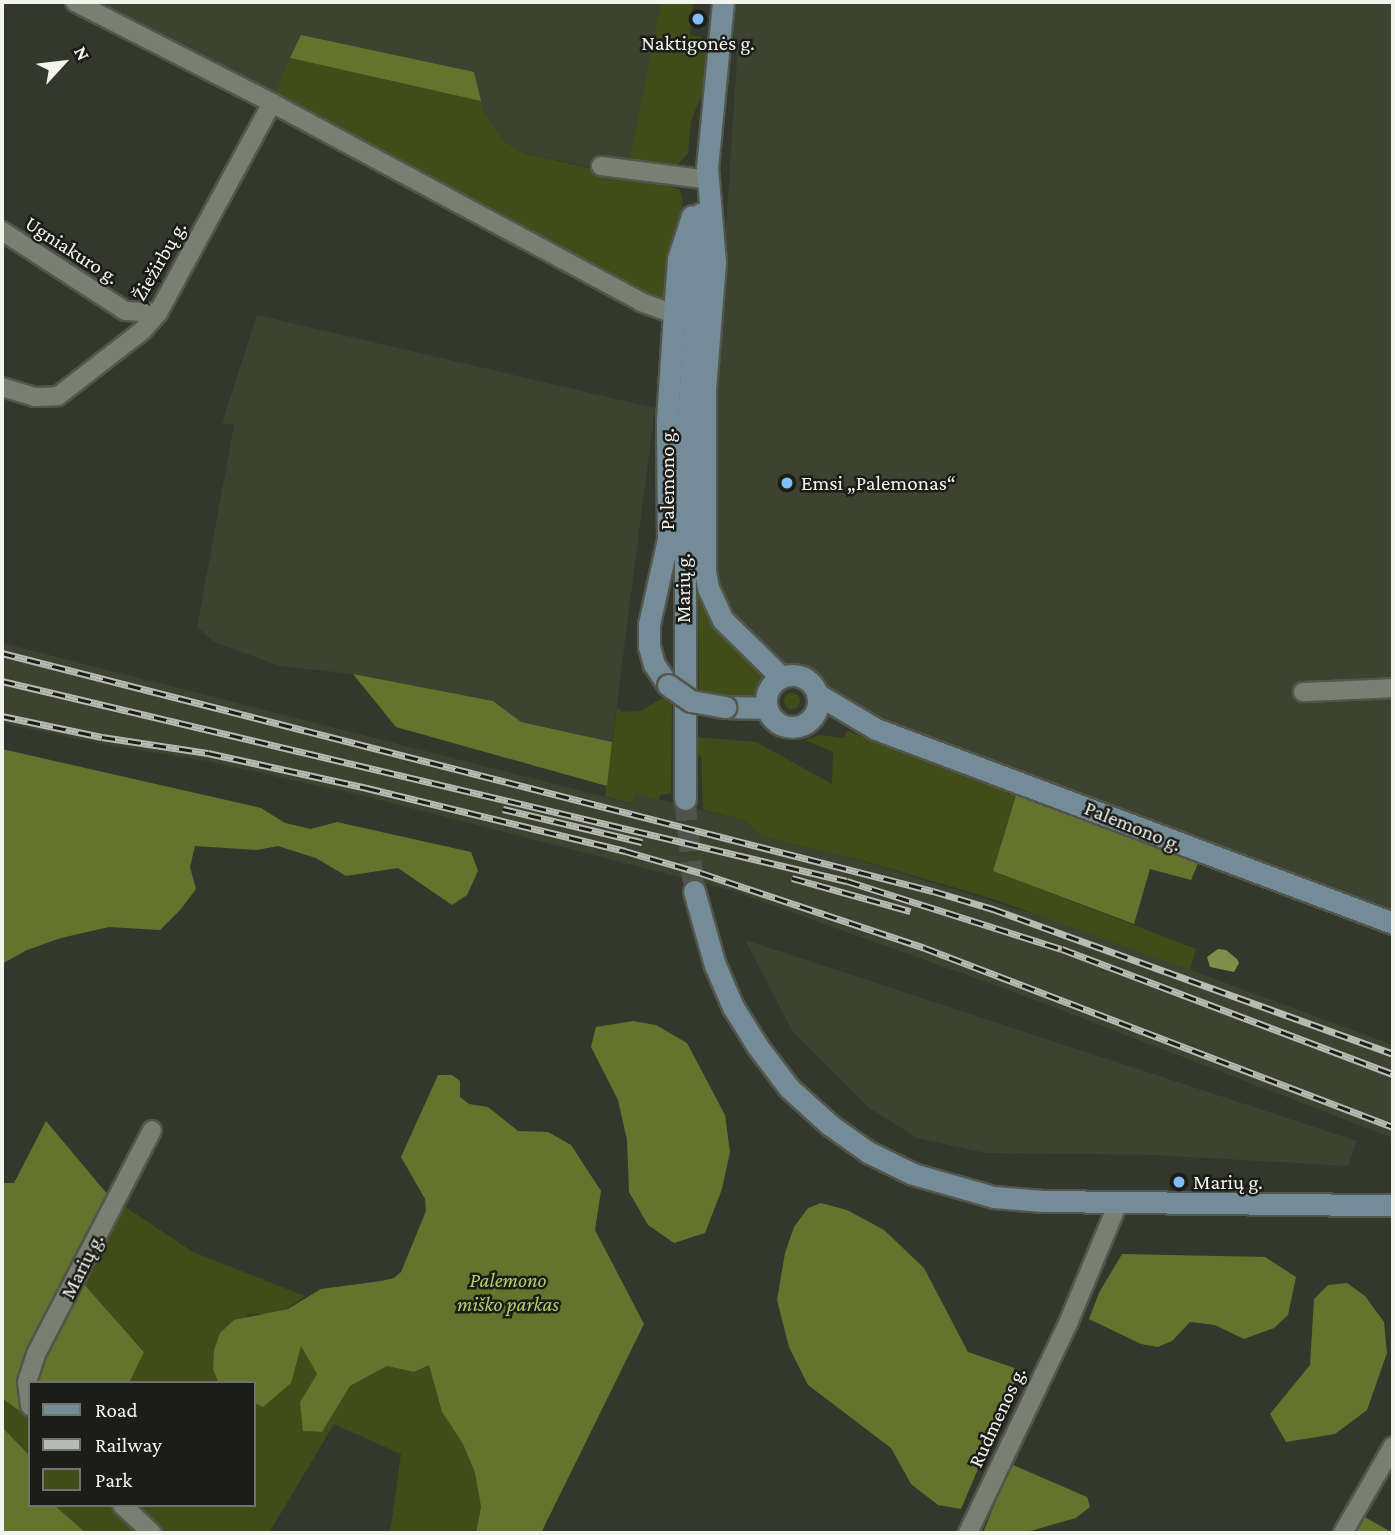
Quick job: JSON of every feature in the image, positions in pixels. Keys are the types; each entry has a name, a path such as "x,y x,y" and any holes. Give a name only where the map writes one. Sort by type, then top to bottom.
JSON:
{"street":[{"path":"75,2 272,103 641,302 674,314"},
{"name":"Palemono g.","path":"723,2 705,173 678,259 667,421 668,539 649,635 654,664 668,685 691,701 725,707 766,708 778,723 787,726 796,726 811,717 859,729 873,728"},
{"name":"Žiežirbų g.","path":"2,387 34,397 58,396 143,330 158,313 272,103"},
{"path":"601,166 705,173"},
{"name":"Palemono g.","path":"705,173 715,262 705,390 705,571 708,588 723,620 781,677 790,674 807,679 817,694 873,728 1393,923"},
{"name":"Marių g.","path":"685,799 685,466 691,342 705,173"},
{"name":"Ugniakuro g.","path":"2,231 125,311 158,313"},
{"path":"766,708 768,690 781,677"},
{"path":"1303,692 1393,688"},
{"path":"811,717 816,710 817,694"},
{"path":"694,891 704,932 733,1007 758,1047 789,1088 830,1125 869,1152 913,1174 956,1189 995,1198 1118,1203 1393,1205"},
{"name":"Marių g.","path":"28,1390 27,1382 36,1354 152,1130"},
{"name":"Rudmenos g.","path":"968,1533 1069,1321 1118,1203"},
{"path":"1343,1533 1393,1446"},
{"path":"124,1507 152,1533"}],"shaded area":[{"path":"66,2 661,2 629,176 525,153 504,141 483,111 301,35 273,97 96,20"},
{"path":"736,2 1393,2 1393,909 858,710 826,694 815,674 801,667 784,667 728,617 716,593 710,468 737,59 732,23"},
{"path":"257,315 655,408 612,742 521,722 493,701 353,674 280,666 214,642 197,627 234,425 222,423"},
{"path":"2,643 633,804 636,794 745,821 763,837 856,859 1069,925 1393,1045 1393,1138 1014,992 733,891 368,797 207,761 101,744 2,723"},
{"path":"745,940 1357,1141 1348,1166 1154,1155 986,1153 917,1138 868,1107 793,1032"},
{"path":"1218,949 1226,950 1237,959 1239,963 1234,972 1210,967 1207,957"}],"green space":[{"path":"661,2 693,2 690,35 702,37 708,66 704,89 691,121 688,153 677,166 630,159"},
{"path":"301,35 474,72 481,101 290,58"},
{"path":"290,58 481,101 483,111 504,141 524,153 679,189 683,199 670,296 661,300 529,234 273,97"},
{"path":"698,573 769,676 762,684 758,700 699,697"},
{"path":"353,674 493,701 521,722 612,742 607,786 396,727"},
{"path":"789,693 795,693 800,701 798,707 789,709 784,704 784,698"},
{"path":"663,698 672,702 671,793 660,795 659,800 636,794 634,804 605,796 617,707 621,712 640,711"},
{"path":"847,731 1017,792 993,871 1196,949 1190,970 990,898 857,859 763,837 745,821 703,810 701,756 695,754 695,737 756,742 832,784 833,752 805,740 821,735 844,738"},
{"path":"2,749 261,808 285,823 311,829 337,822 471,852 478,871 467,895 452,905 398,868 346,876 316,858 278,846 257,850 195,846 190,867 196,889 160,930 109,927 61,938 27,950 2,964"},
{"path":"1017,792 1199,861 1191,880 1150,869 1134,924 993,871"},
{"path":"633,1021 656,1025 687,1043 725,1115 730,1152 722,1189 705,1233 674,1243 648,1225 629,1192 627,1140 618,1100 591,1047 596,1027"},
{"name":"Palemono miško parkas","path":"438,1075 452,1075 460,1081 460,1097 469,1104 488,1107 518,1131 548,1132 571,1145 601,1191 595,1230 644,1324 541,1533 476,1533 481,1507 475,1473 463,1444 442,1412 429,1365 414,1372 387,1366 350,1386 322,1432 303,1431 300,1402 317,1374 301,1346 291,1383 263,1407 256,1404 256,1381 218,1381 213,1370 214,1350 220,1333 234,1320 288,1309 321,1289 381,1281 394,1278 401,1272 426,1211 425,1199 401,1157"},
{"path":"46,1121 108,1195 121,1204 83,1283 144,1352 130,1381 28,1381 28,1418 2,1398 2,1183 14,1183"},
{"path":"821,1203 847,1210 884,1230 924,1268 968,1352 1020,1370 961,1509 938,1505 911,1484 891,1448 808,1385 789,1347 777,1300 785,1253 794,1227 808,1208"},
{"path":"121,1204 193,1252 305,1296 288,1308 270,1314 248,1314 213,1370 218,1381 130,1381 144,1351 83,1283"},
{"path":"1122,1254 1265,1257 1296,1277 1288,1315 1274,1328 1244,1339 1215,1325 1190,1322 1172,1341 1158,1347 1141,1344 1089,1319 1099,1293"},
{"path":"1347,1283 1365,1296 1384,1322 1387,1353 1367,1410 1335,1434 1286,1442 1270,1414 1310,1365 1314,1299 1328,1285"},
{"path":"301,1345 317,1374 300,1402 304,1431 322,1432 350,1386 387,1366 414,1372 429,1364 442,1412 463,1444 475,1473 481,1507 476,1533 390,1533 401,1454 334,1424 269,1533 161,1533 133,1507 256,1507 256,1404 263,1407"},
{"path":"2,1398 28,1418 28,1454 2,1427"},
{"path":"2,1427 28,1454 28,1507 56,1507 86,1533 2,1533"},
{"path":"1011,1464 1087,1497 1090,1507 1076,1518 1023,1533 983,1533"},
{"path":"56,1507 114,1507 143,1533 86,1533"},
{"path":"1361,1515 1393,1533 1351,1533"}],"tunnel":[{"path":"685,799 694,891"}],"railway":[{"path":"2,653 933,891 993,909 1393,1054"},
{"path":"2,681 847,881 1062,949 1393,1074"},
{"path":"2,716 102,737 208,753 367,788 625,851 701,873 925,948 1393,1127"},
{"path":"503,809 642,842"},
{"path":"792,878 910,911"}],"place":[{"name":"Naktigonės g.","path":"698,19"},
{"name":"Emsi „Palemonas“","path":"787,483"},
{"name":"Marių g.","path":"1179,1182"}]}
